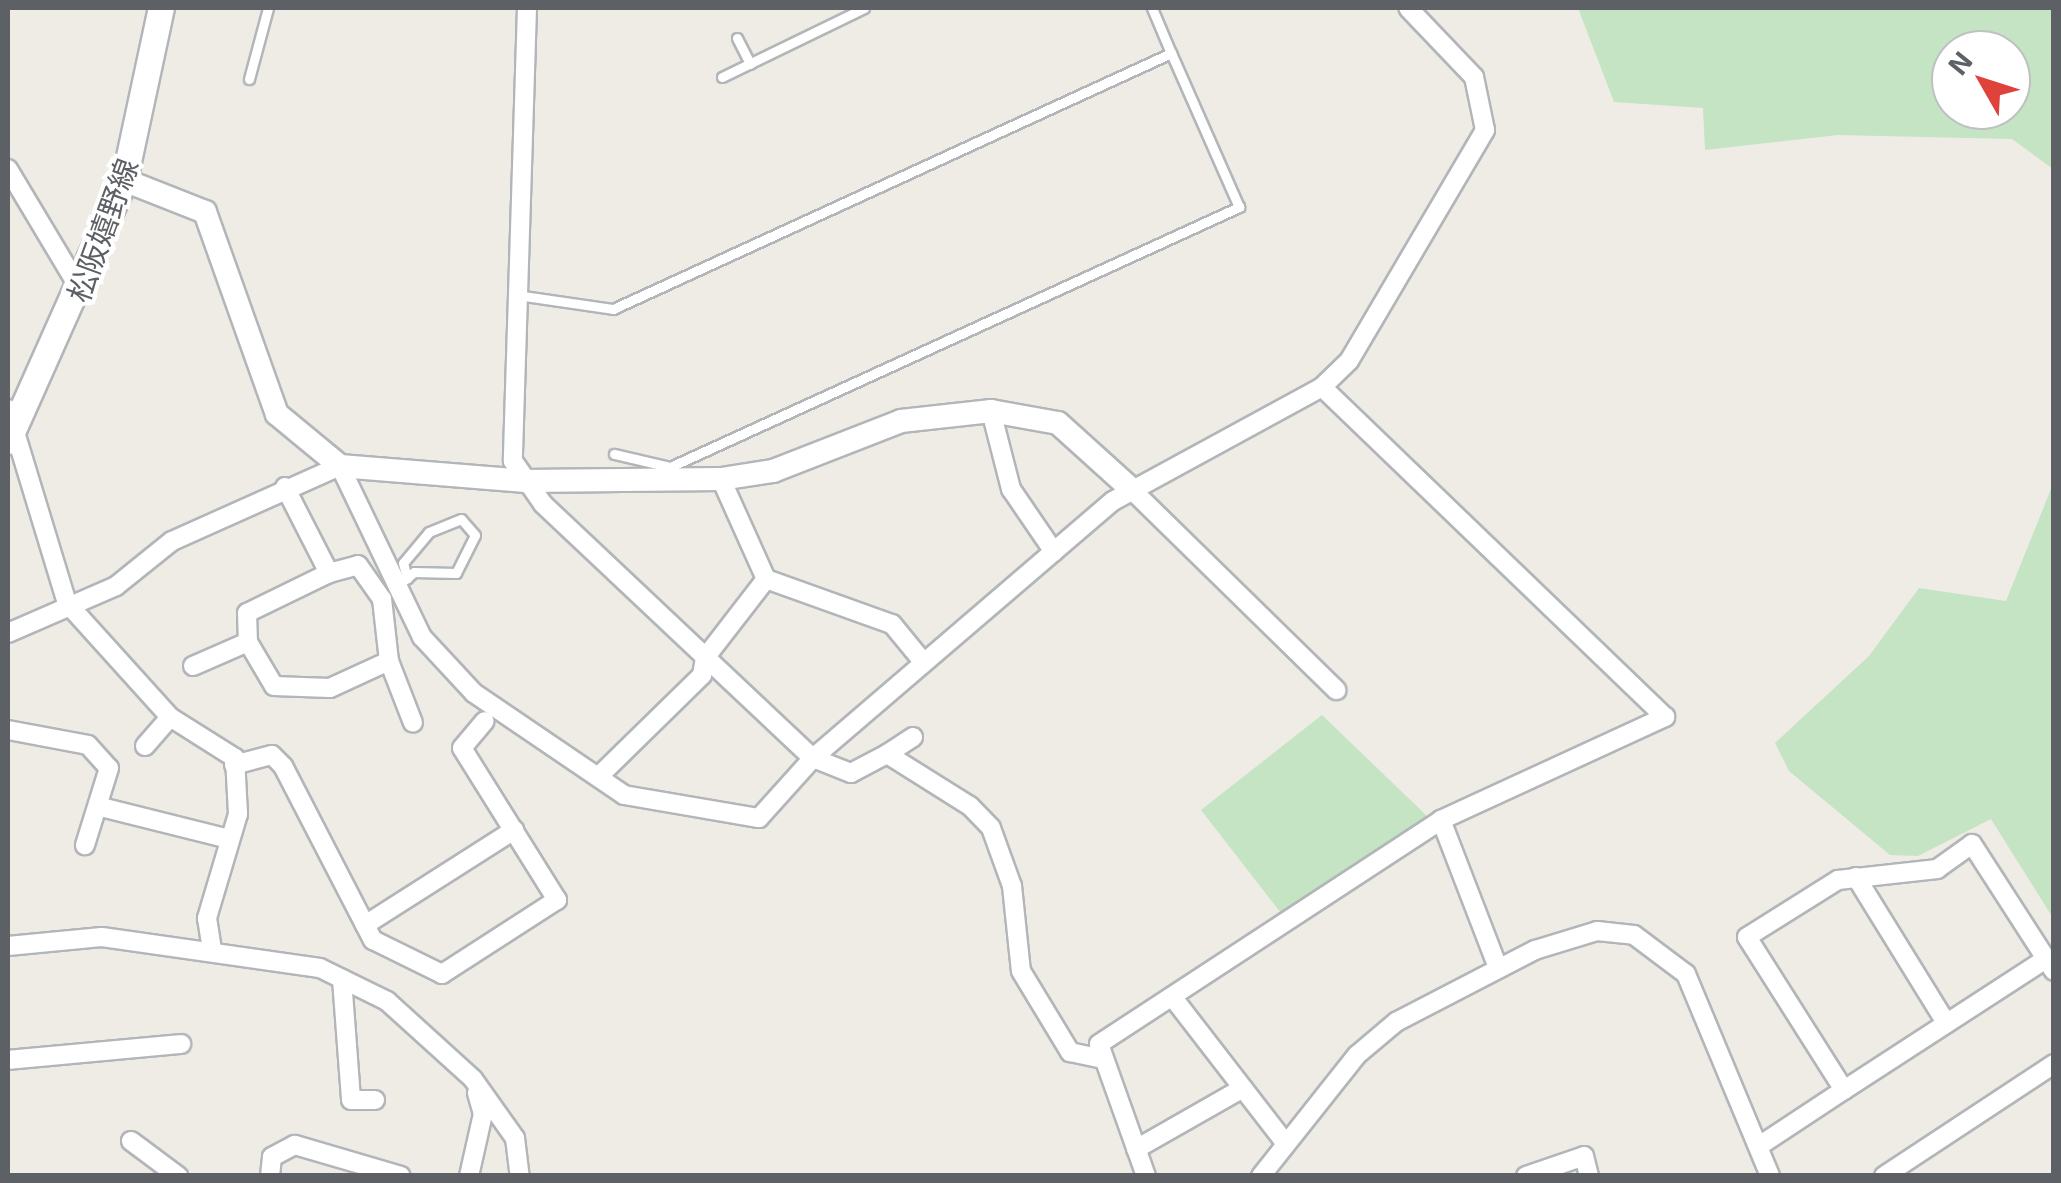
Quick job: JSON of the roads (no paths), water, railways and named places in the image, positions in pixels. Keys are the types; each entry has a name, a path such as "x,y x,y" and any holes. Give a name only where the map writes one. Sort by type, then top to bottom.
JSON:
{"main road":[{"name":"松阪嬉野線","path":"11,426 82,292 124,180 161,8"}],"street":[{"path":"526,8 524,296 513,461 525,481 705,658 814,758 851,773 913,737"},
{"path":"124,180 205,212 226,290 266,367 277,414 340,466 401,582 422,637 474,693 598,777 642,800 759,818 814,758 1130,488 1322,387 1380,316 1485,130 1474,78 1408,8"},
{"path":"8,169 82,292"},
{"path":"1146,1176 1099,1058 1099,1044 1174,999 1441,820 1666,717 1322,387"},
{"path":"991,411 1011,489 1054,552"},
{"path":"8,633 67,602 116,586 172,541 285,487 340,466 525,481 721,479 773,471 901,420 991,411 1058,423 1336,690"},
{"path":"11,426 67,602 170,718 234,765 238,814 207,918 212,950"},
{"path":"721,479 766,579 892,624 924,664"},
{"path":"285,487 329,573"},
{"path":"389,660 330,688 274,686 248,642 247,612 329,573 358,565 370,579 389,660 412,723"},
{"path":"598,777 702,675 705,658 766,579"},
{"path":"192,666 248,642"},
{"path":"145,746 170,718"},
{"path":"234,765 272,755 283,766 373,940 442,974 557,900 462,748 484,721"},
{"path":"8,730 88,745 109,768 101,807 86,845"},
{"path":"886,754 947,784 991,828 1012,886 1021,971 1070,1052 1099,1058"},
{"path":"101,807 229,839"},
{"path":"1441,820 1498,968"},
{"path":"365,925 514,830"},
{"path":"1758,1146 1844,1090 1946,1023 2049,965 1972,844 1937,869 1856,877 1746,938 1844,1090"},
{"path":"1856,877 1946,1023"},
{"path":"1261,1176 1396,1022 1498,968 1597,930 1634,935 1686,974 1770,1176"},
{"path":"8,946 102,936 212,950 342,979 387,1000 473,1079 515,1138 520,1176"},
{"path":"342,979 350,1100 374,1100"},
{"path":"1174,999 1286,1144"},
{"path":"8,1060 181,1044"},
{"path":"1884,1176 2054,1064"},
{"path":"469,1176 483,1114 473,1079"},
{"path":"1136,1149 1242,1088"},
{"path":"131,1141 178,1176"},
{"path":"270,1176 272,1157 294,1145 401,1176"},
{"path":"1526,1176 1584,1156 1588,1176"}],"lane":[{"path":"249,78 268,8"},
{"path":"722,77 864,8"},
{"path":"614,454 670,466 1239,207 1152,8"},
{"path":"737,38 750,64"},
{"path":"524,296 613,308 1170,53"},
{"path":"460,519 475,535 456,573 401,582 403,563 429,532 460,519"}]}
